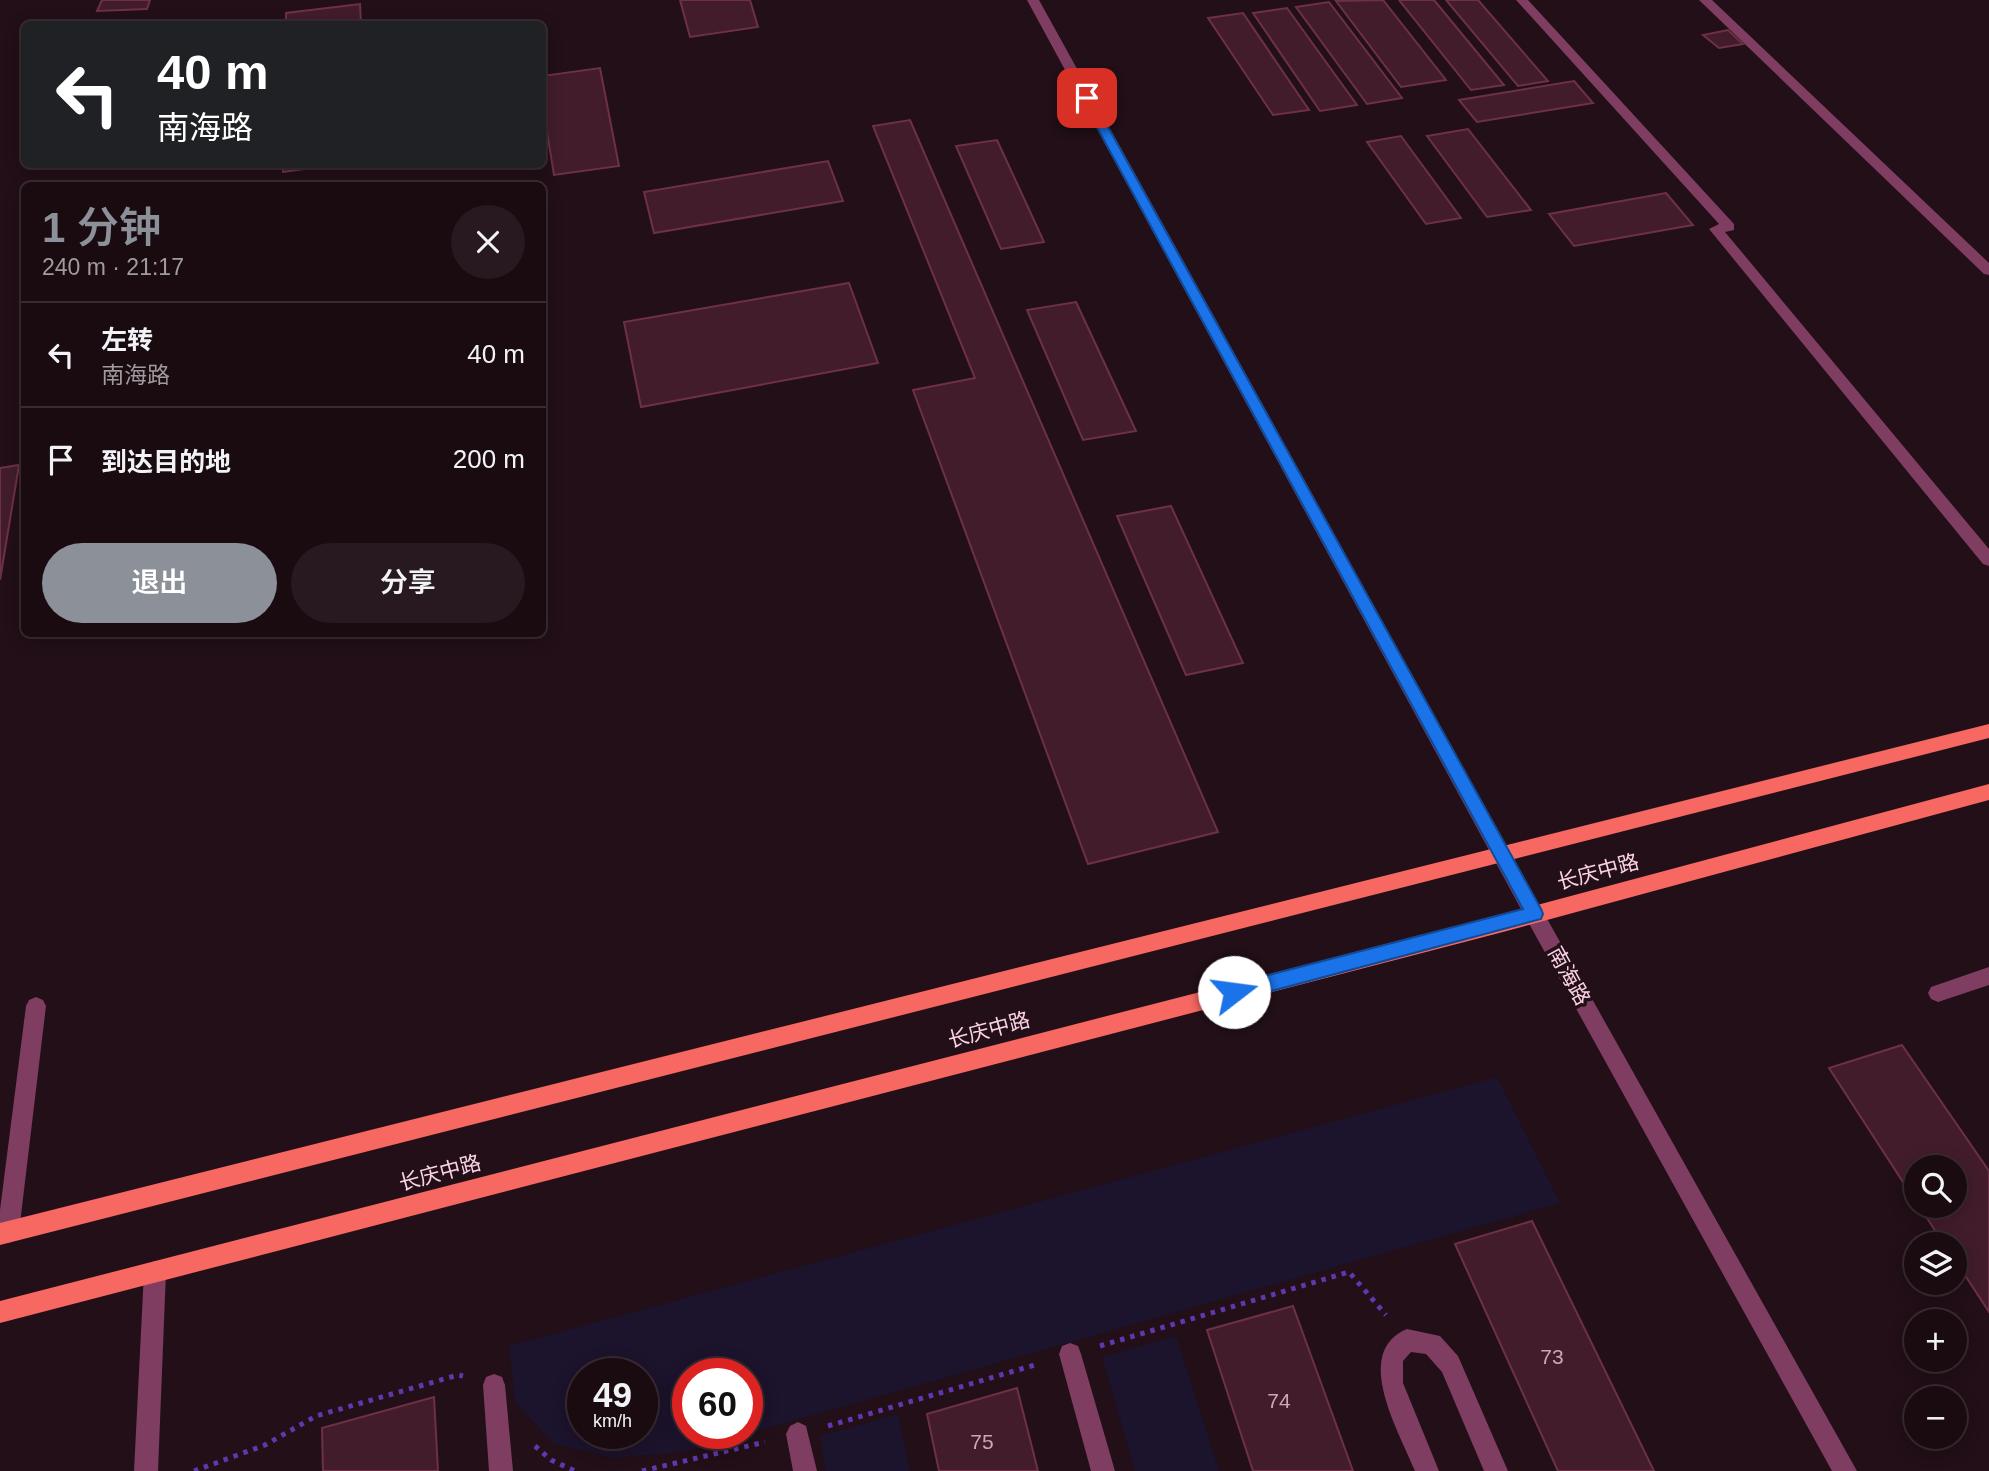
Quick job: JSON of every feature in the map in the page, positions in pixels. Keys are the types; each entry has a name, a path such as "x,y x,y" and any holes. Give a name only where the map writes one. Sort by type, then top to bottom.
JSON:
{"main road":[{"name":"长庆中路","path":"4,1233 1989,731"},
{"name":"长庆中路","path":"0,1312 1535,914 1989,792"}],"street":[{"name":"南海路","path":"1033,0 1535,914 1845,1471"},
{"path":"1522,0 1729,227 1716,229 1989,560"},
{"path":"1705,0 1989,271"},
{"path":"1938,993 1989,976"},
{"path":"4,1233 36,1006"},
{"path":"146,1471 155,1272"},
{"path":"1427,1471 1392,1383 1391,1357 1407,1340 1432,1344 1450,1364 1496,1471"},
{"path":"1070,1354 1103,1471"},
{"path":"494,1385 501,1471"},
{"path":"798,1434 805,1471"}],"path":[{"path":"194,1471 265,1445 316,1416 457,1375 494,1385"},
{"path":"533,1444 551,1460 575,1471"}],"shaded area":[{"path":"1497,1077 1560,1203 763,1430 763,1358 672,1358 672,1449 695,1449 684,1452 612,1458 577,1449 658,1449 658,1358 567,1358 567,1447 553,1443 515,1402 509,1346"},
{"path":"1176,1336 1219,1471 1135,1471 1102,1357"},
{"path":"898,1414 910,1471 826,1471 820,1436"}],"building":[{"path":"102,0 150,0 147,9 97,11"},
{"path":"680,0 750,0 758,27 690,37"},
{"path":"1383,0 1446,80 1401,87 1336,1"},
{"path":"1399,0 1434,0 1504,85 1471,90"},
{"path":"1446,0 1478,0 1548,81 1518,86"},
{"path":"1329,2 1402,98 1367,104 1296,7"},
{"path":"360,4 361,21 286,21 286,13"},
{"path":"1287,8 1357,105 1320,111 1253,13"},
{"path":"1243,13 1309,110 1273,115 1208,18"},
{"path":"1728,30 1743,44 1719,48 1703,35"},
{"path":"600,68 619,166 554,175 546,126 546,75"},
{"path":"1574,81 1593,103 1477,122 1459,100"},
{"path":"910,120 1218,832 1088,864 913,390 975,378 873,126"},
{"path":"1468,129 1531,210 1487,217 1427,136"},
{"path":"1401,136 1461,218 1426,224 1367,142"},
{"path":"997,140 1044,242 1001,249 956,146"},
{"path":"828,161 843,201 654,233 644,192"},
{"path":"283,168 310,168 283,172"},
{"path":"1666,193 1693,225 1574,246 1549,214"},
{"path":"849,283 878,363 641,407 624,322"},
{"path":"1076,302 1136,431 1083,440 1027,310"},
{"path":"19,465 0,580 0,468"},
{"path":"1171,506 1243,663 1186,675 1117,516"},
{"path":"1902,1045 1989,1171 1989,1312 1967,1278 1967,1232 1936,1232 1927,1218 1967,1218 1967,1155 1904,1155 1904,1184 1829,1068"},
{"path":"1532,1221 1654,1471 1558,1471 1455,1244"},
{"path":"1293,1306 1353,1471 1253,1471 1207,1330"},
{"path":"1017,1388 1038,1471 939,1471 927,1414"},
{"path":"434,1397 438,1471 323,1471 322,1428"}],"route":[{"path":"1087,98 1535,914 1234,992"}]}
